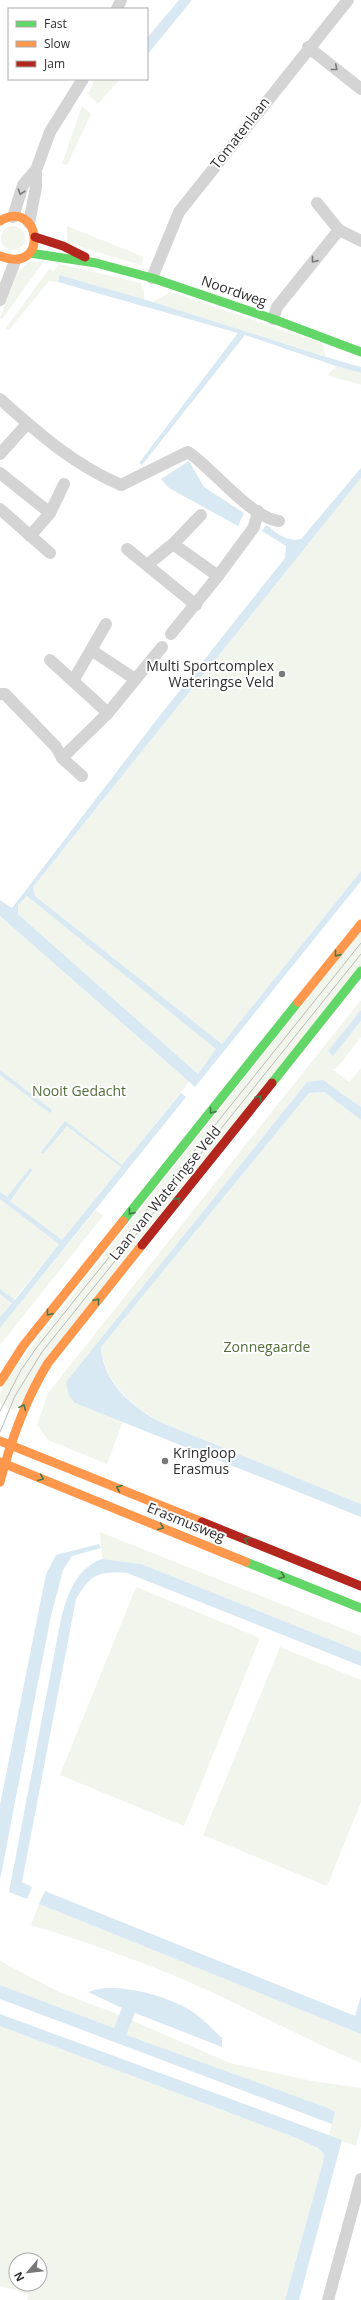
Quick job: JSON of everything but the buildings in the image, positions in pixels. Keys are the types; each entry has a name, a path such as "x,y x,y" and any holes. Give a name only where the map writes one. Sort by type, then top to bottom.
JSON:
{"street":[{"name":"Tomatenlaan","path":"152,278 179,212 308,47 348,0"},
{"path":"308,47 361,89"},
{"path":"29,223 36,186 36,170 50,132 82,80"},
{"path":"12,217 23,185 36,170"},
{"path":"317,203 339,230 361,241"},
{"path":"0,221 12,217 22,218 29,223 35,237 30,253 15,261 0,300"},
{"path":"273,318 277,307 339,230"},
{"name":"Noordweg","path":"35,237 63,246 96,263"},
{"name":"Noordweg","path":"30,253 96,263 152,278 273,318 361,352"},
{"path":"0,256 15,261"},
{"path":"0,399 28,424 76,462 121,485 188,452 198,459 220,482 268,520 279,521"},
{"path":"0,454 28,424"},
{"path":"0,473 50,513"},
{"path":"30,536 50,513 64,484"},
{"path":"0,509 50,553"},
{"path":"171,634 196,605 254,527 258,511"},
{"path":"147,565 173,544 201,515"},
{"path":"173,544 218,576"},
{"path":"127,549 196,605"},
{"path":"73,681 106,624"},
{"path":"62,758 108,713 162,647"},
{"path":"91,650 135,679"},
{"path":"50,660 108,713"},
{"path":"0,694 5,694 56,747 62,758 82,776"},
{"name":"Laan van Wateringse Veld","path":"0,1382 23,1346 361,924"},
{"name":"Laan van Wateringse Veld","path":"0,1482 2,1463 19,1416 32,1388 48,1363 361,971"},
{"name":"Erasmusweg","path":"0,1440 361,1586"},
{"name":"Erasmusweg","path":"2,1463 361,1608"},
{"path":"328,2300 361,2179"}],"green space":[{"path":"95,80 119,80 98,104 88,94"},
{"path":"82,106 91,114 67,165 62,164"},
{"path":"13,226 21,230 25,238 21,246 13,250 5,246 1,238 5,230"},
{"path":"67,226 144,257 141,265 67,243"},
{"path":"44,261 2,319 0,318 17,273 29,262"},
{"path":"59,264 140,283 144,290 144,300 59,275 57,282 49,281 9,330 6,328 49,269 54,271"},
{"path":"170,292 322,343 326,357 153,302"},
{"path":"336,366 361,373 361,385 328,375"},
{"name":"Multi Sportcomplex Wateringse Veld","path":"361,478 361,871 222,1044 35,896 33,887"},
{"path":"27,895 217,1049 198,1074 18,914 18,905"},
{"name":"Nooit Gedacht","path":"0,916 189,1082 0,1317"},
{"path":"361,930 361,966 14,1411 0,1403 0,1392 7,1378"},
{"path":"361,1000 361,1010 328,1051 333,1055 361,1021 361,1037 337,1068 332,1069 349,1082 361,1068 361,1107 341,1092 307,1082 66,1382 75,1403 123,1421 107,1464 48,1440 37,1425 48,1393"},
{"name":"Zonnegaarde","path":"324,1092 361,1120 361,1504 160,1422 129,1400 113,1382 107,1372 101,1347 309,1093"},
{"path":"96,1210 103,1216 0,1345 0,1328"},
{"path":"100,1532 361,1636 361,1652 141,1564 102,1559"},
{"path":"136,1587 260,1638 184,1826 60,1775"},
{"path":"280,1647 361,1680 361,1802 327,1886 203,1835"},
{"path":"39,1904 361,2034 361,2063 182,1979 107,1950 31,1925"},
{"path":"0,1961 59,1992 120,2015 114,2028 0,1985"},
{"path":"131,2020 230,2063 312,2081 361,2088 361,2126 356,2146 329,2136 335,2112 125,2035"},
{"path":"0,2026 296,2138 318,2148 324,2154 285,2300 27,2300 29,2294 22,2292 48,2292 48,2252 8,2252 8,2288 0,2286"}],"shaded area":[{"path":"179,0 192,0 148,54 148,37"},
{"path":"59,275 153,302 361,367 361,373 245,335 142,465 139,463 238,333 58,282"},
{"path":"189,461 204,487 244,513 238,526 169,488 161,479"},
{"path":"361,468 361,478 33,887 35,896 222,1044 361,871 361,881 195,1087 0,916 0,900 12,908 158,718 285,558 286,546 262,531 266,525 286,538 296,540 301,539","holes":["27,896 216,1049 198,1074 18,914 18,905"]},
{"path":"361,1010 361,1021 333,1056 328,1051"},
{"path":"0,1070 52,1110 50,1113 0,1075"},
{"path":"323,1080 361,1107 361,1120 324,1092 309,1093 101,1347 107,1372 113,1382 129,1401 149,1416 160,1422 361,1504 361,1517 75,1403 69,1396 66,1382 307,1082"},
{"path":"181,1093 186,1097 0,1328 0,1317 12,1303 0,1294 0,1289 15,1300 59,1244 0,1199 0,1192 7,1197 30,1168 32,1170 10,1201 62,1240 121,1167 67,1126 43,1154 41,1152 65,1121 122,1165"},
{"path":"99,1544 101,1548 72,1556 63,1570 50,1620 0,1880 0,1805 46,1574 56,1555"},
{"path":"102,1559 141,1564 361,1652 361,1666 127,1573 102,1574 91,1579 76,1599 22,1882 32,1887 27,1899 9,1892 60,1624 65,1604 78,1577 93,1564"},
{"path":"45,1891 355,2016 361,1996 361,2034 39,1904"},
{"path":"0,1985 114,2028 122,2008 88,1992 104,1988 119,1988 139,1991 169,2000 196,2014 222,2038 222,2047 135,2013 126,2035 328,2108 335,2112 332,2124 0,1999"},
{"path":"0,2014 342,2140 299,2300 285,2300 323,2162 324,2154 318,2148 296,2138 0,2026"}],"tram line":[{"path":"0,1411 21,1370 37,1347 361,943"},
{"path":"0,1432 15,1396 42,1352 361,954"}],"traffic: fast":[{"path":"30,253 96,263 152,278 273,319 361,352"},
{"path":"272,1083 361,971"},
{"path":"123,1221 298,1002"},
{"path":"246,1562 361,1608"}],"traffic: slow":[{"path":"0,221 14,216 24,219 31,227 34,237 33,247 27,256 16,259 0,256"},
{"path":"298,1002 361,924"},
{"path":"0,1382 23,1346 123,1221"},
{"path":"0,1482 9,1451 32,1391 48,1363 142,1245"},
{"path":"0,1441 202,1522"},
{"path":"0,1462 246,1562"}],"traffic: jam":[{"path":"35,237 63,246 85,257"},
{"path":"142,1245 272,1083"},
{"path":"202,1522 361,1586"}],"place":[{"name":"Multi Sportcomplex Wateringse Veld","path":"282,674"},
{"name":"Kringloop Erasmus","path":"165,1461"}]}
